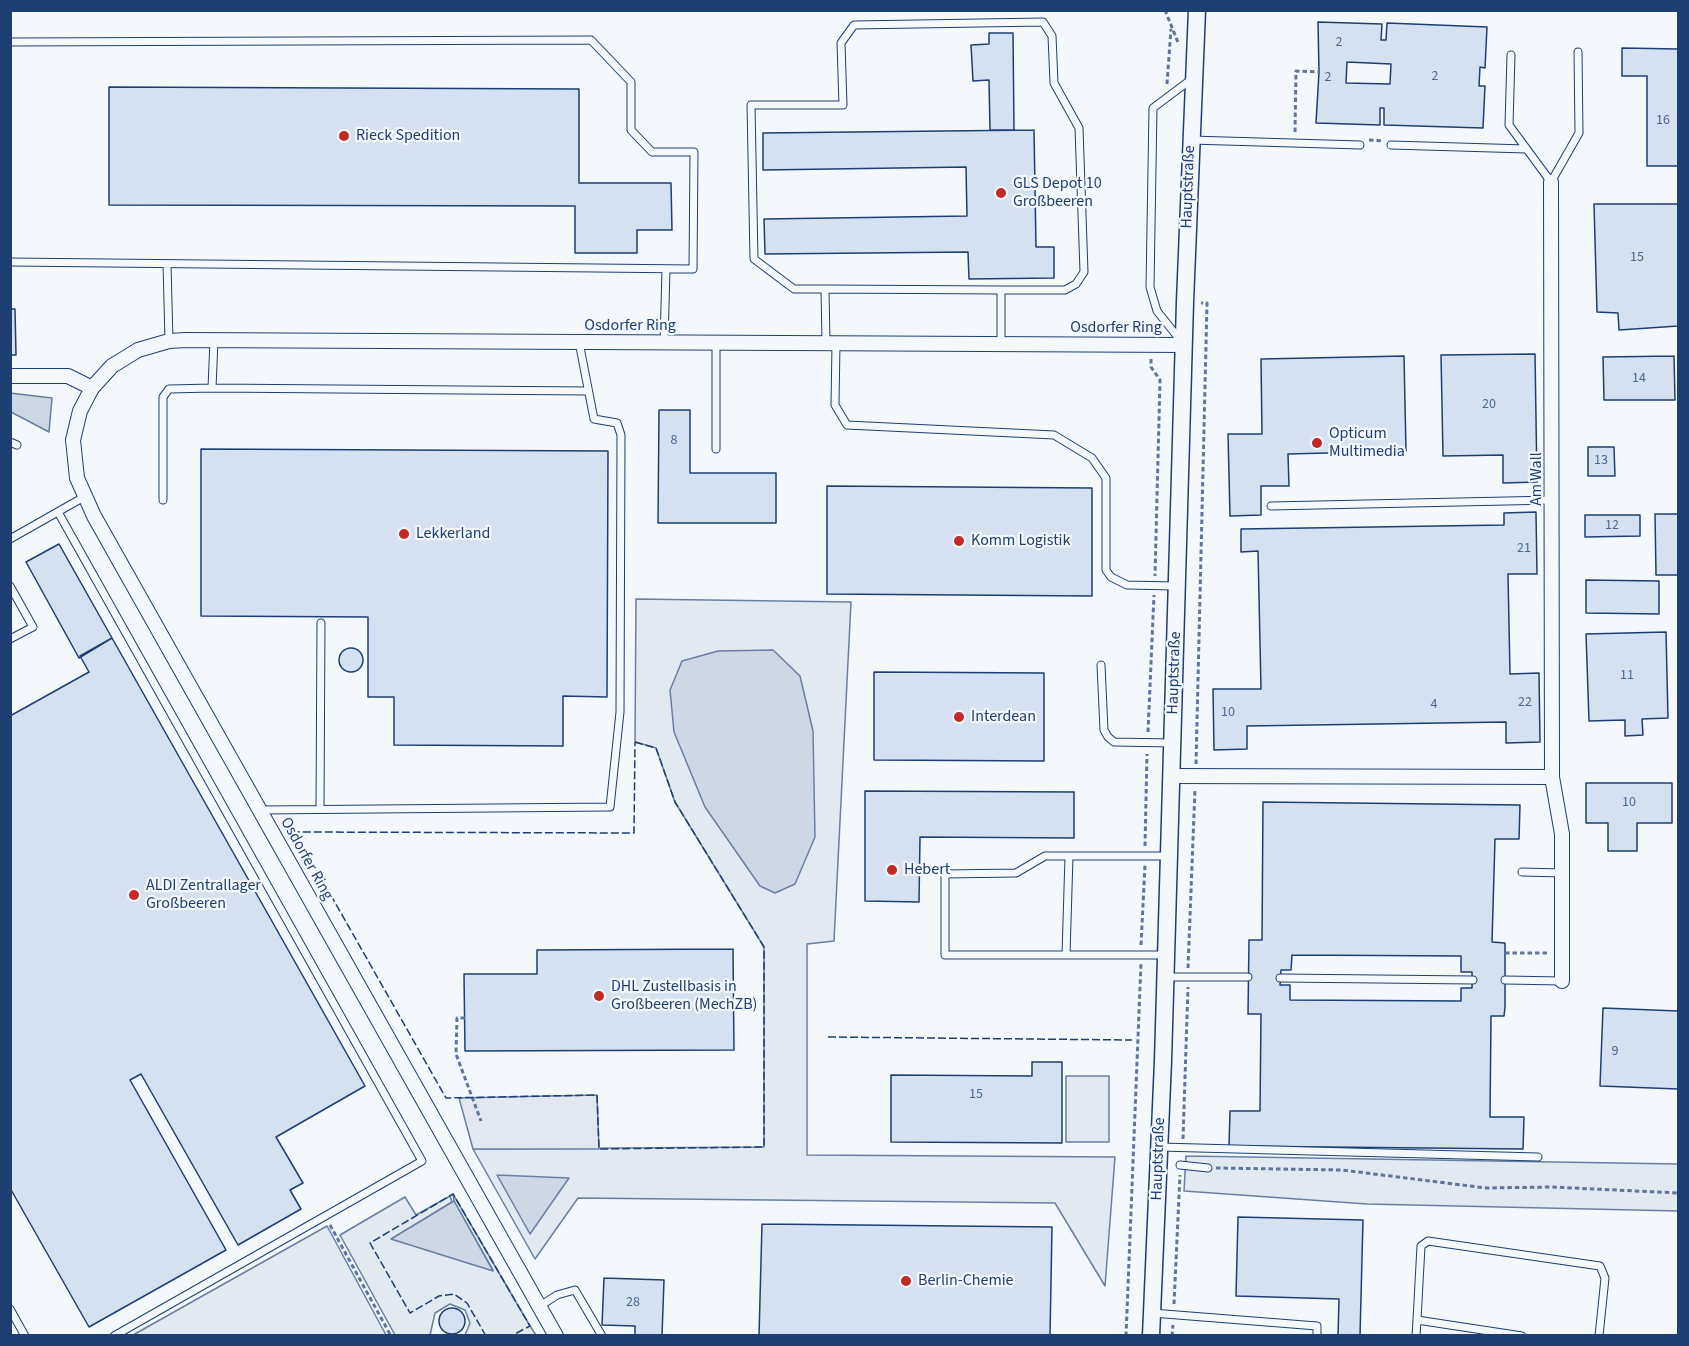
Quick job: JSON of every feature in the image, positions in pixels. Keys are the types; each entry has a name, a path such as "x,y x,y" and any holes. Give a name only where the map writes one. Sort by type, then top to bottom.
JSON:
{"street":[{"name":"Hauptstraße","path":"1151,1335 1160,1147 1184,345 1197,10"},
{"name":"Am Wall","path":"1551,182 1552,777 1562,834 1562,981"},
{"name":"Osdorfer Ring","path":"556,1335 84,497 77,478 73,440 80,411 92,388 100,377 124,357 138,350 169,341 1184,345"},
{"path":"10,376 68,376 92,388"},
{"path":"1171,776 1552,777"}],"lane":[{"path":"1043,22 1052,36 1054,83 1079,128 1084,272 1076,285 1065,290 1001,290 794,289 753,259 751,105 843,105 842,43 854,25 1043,22"},
{"path":"10,42 591,40 631,82 631,130 652,152 694,152 693,269 10,262"},
{"path":"1511,55 1509,125 1551,182 1579,134 1578,52"},
{"path":"1184,345 1157,311 1150,287 1153,108 1193,78"},
{"path":"1191,140 1360,145"},
{"path":"1391,145 1526,149"},
{"path":"167,264 169,341"},
{"path":"664,343 666,269"},
{"path":"825,289 835,405 847,425 1054,435 1092,458 1106,478 1106,570 1110,577 1127,585 1178,586"},
{"path":"1001,290 1001,344"},
{"path":"212,388 214,340"},
{"path":"260,810 610,807 620,712 621,435 616,423 594,419 579,342"},
{"path":"716,343 716,449"},
{"path":"163,500 163,397 169,389 588,391"},
{"path":"10,540 84,497"},
{"path":"1271,506 1553,500"},
{"path":"58,512 422,1161 114,1335"},
{"path":"10,586 33,627 10,639"},
{"path":"320,808 321,623"},
{"path":"1101,665 1104,730 1108,737 1113,742 1172,743"},
{"path":"1166,955 945,955 945,874 1016,873 1045,856 1168,856"},
{"path":"1066,955 1069,856"},
{"path":"1522,872 1562,873"},
{"path":"1165,976 1248,977"},
{"path":"1280,978 1473,980"},
{"path":"1505,980 1562,981"},
{"path":"1160,1147 1538,1157"},
{"path":"1180,1165 1208,1168"},
{"path":"1416,1335 1421,1246 1428,1241 1600,1266 1605,1278 1599,1335"},
{"path":"540,1306 557,1295 575,1290 602,1335"},
{"path":"10,1309 25,1335"},
{"path":"1152,1313 1317,1326 1317,1335"},
{"path":"1417,1320 1522,1335"}],"path":[{"path":"1165,10 1176,38"},
{"path":"1167,98 1171,28"},
{"path":"1295,143 1296,71 1319,72"},
{"path":"1360,145 1366,140 1385,141 1391,145"},
{"path":"1183,1149 1196,776 1207,303 1197,303"},
{"path":"1146,806 1152,806"},
{"path":"1185,807 1194,807"},
{"path":"1505,953 1550,953"},
{"path":"465,1018 457,1018 456,1054 481,1121"},
{"path":"1172,1335 1180,1165"},
{"path":"1208,1168 1342,1170 1486,1188 1552,1187 1678,1193"},
{"path":"325,1216 391,1335"}],"shaded area":[{"path":"10,393 52,398 49,432 11,412"},
{"path":"636,599 851,602 834,941 807,944 807,1155 1115,1157 1105,1286 1055,1203 578,1198 535,1259 473,1149 764,1147 764,947 675,802 656,748 635,742"},
{"path":"773,650 800,676 813,731 815,837 795,884 775,893 760,886 705,807 674,732 670,690 682,661 718,651"},
{"path":"1066,1076 1109,1076 1109,1142 1066,1142"},
{"path":"597,1095 599,1149 473,1149 459,1098"},
{"path":"1186,1156 1678,1164 1678,1211 1367,1204 1184,1191"},
{"path":"497,1175 569,1178 530,1234"},
{"path":"453,1194 536,1335 465,1335 470,1323 465,1310 450,1304 435,1313 430,1335 395,1335 340,1235 405,1197 416,1215 450,1196 452,1202 392,1239 493,1270 454,1201"},
{"path":"454,1201 493,1271 391,1239"},
{"path":"327,1226 386,1335 133,1335"}],"building":[{"path":"1318,22 1382,24 1381,40 1386,40 1387,23 1487,27 1485,68 1480,67 1479,86 1485,86 1483,128 1384,125 1384,108 1380,108 1380,125 1316,123 1319,72","holes":["1347,62 1391,64 1390,84 1346,83"]},
{"path":"989,33 1013,33 1014,130 990,130 989,80 973,81 971,45 989,44"},
{"path":"1622,48 1678,49 1678,166 1647,166 1647,76 1622,76"},
{"name":"Rieck Spedition","path":"109,87 579,89 579,183 671,183 672,230 637,230 637,253 575,253 575,206 109,205"},
{"name":"GLS Depot 10 Großbeeren","path":"1034,130 1036,247 1054,247 1054,278 969,279 968,252 765,254 764,219 967,216 966,167 763,170 763,133"},
{"path":"1594,204 1678,204 1678,326 1619,330 1618,313 1597,312"},
{"path":"10,309 15,309 16,355 10,355"},
{"path":"1535,354 1537,482 1503,483 1503,455 1443,456 1441,355"},
{"name":"Opticum Multimedia","path":"1404,356 1406,451 1288,454 1289,486 1261,486 1261,515 1230,516 1228,434 1262,434 1261,359"},
{"path":"1674,356 1675,400 1604,400 1603,357"},
{"path":"659,410 690,410 690,473 776,473 776,523 658,523"},
{"path":"1588,447 1614,447 1615,476 1588,476"},
{"name":"Lekkerland","path":"201,449 608,451 607,697 563,696 563,746 394,745 394,697 368,697 368,617 201,616"},
{"name":"Komm Logistik","path":"827,486 1092,488 1092,596 827,594"},
{"path":"1536,512 1537,574 1508,574 1510,674 1539,673 1540,742 1506,743 1506,722 1247,726 1247,749 1214,750 1213,689 1261,689 1258,551 1241,552 1241,529 1504,525 1504,513"},
{"path":"1655,514 1678,514 1678,575 1656,575"},
{"path":"1585,515 1640,515 1640,536 1585,537"},
{"path":"59,544 112,638 79,658 26,562"},
{"path":"1586,580 1659,581 1659,614 1586,613"},
{"path":"1666,632 1668,718 1642,719 1643,735 1625,736 1625,720 1589,721 1586,634"},
{"name":"ALDI Zentrallager Großbeeren","path":"112,638 365,1086 276,1137 303,1183 290,1190 301,1209 238,1245 141,1074 130,1080 226,1250 89,1327 10,1188 10,716 89,672 80,656"},
{"path":"351,648 356,649 362,655 362,665 356,671 351,672 346,671 340,665 339,660 340,655 346,649"},
{"name":"Interdean","path":"874,672 1044,673 1044,761 874,760"},
{"path":"1586,783 1672,783 1672,823 1637,823 1637,851 1608,851 1608,823 1586,823"},
{"name":"Hebert","path":"865,791 1074,792 1074,838 920,837 919,902 865,901"},
{"path":"1263,802 1520,805 1519,839 1495,839 1492,942 1505,943 1505,1007 1504,1016 1491,1016 1490,1117 1524,1117 1523,1149 1229,1146 1230,1111 1260,1111 1261,1014 1248,1014 1249,940 1262,940","holes":["1292,955 1461,956 1461,972 1472,972 1472,988 1461,988 1461,1001 1290,1000 1290,985 1280,985 1281,970 1291,970"]},
{"name":"DHL Zustellbasis in Großbeeren (MechZB)","path":"733,949 734,1050 465,1051 464,974 537,974 537,950"},
{"path":"1603,1008 1678,1011 1678,1089 1600,1086"},
{"path":"1032,1062 1062,1062 1062,1143 891,1142 891,1075 1032,1076"},
{"path":"1238,1217 1363,1220 1360,1336 1338,1336 1339,1299 1236,1296"},
{"name":"Berlin-Chemie","path":"762,1224 1052,1227 1050,1336 759,1336"},
{"path":"604,1278 664,1280 662,1336 635,1336 635,1326 602,1325"},
{"path":"452,1308 461,1312 465,1321 461,1330 452,1334 443,1330 439,1321 443,1312"}],"fence":[{"path":"635,742 656,748 675,802 764,947 764,1147 599,1149 597,1095 446,1098 295,832 634,833 635,742"},
{"path":"828,1037 1132,1040"},
{"path":"486,1336 467,1303 454,1294 439,1296 410,1313 370,1243 453,1194 530,1326 511,1336"}],"place":[{"name":"Rieck Spedition","path":"344,136"},
{"name":"GLS Depot 10 Großbeeren","path":"1001,193"},
{"name":"Opticum Multimedia","path":"1317,443"},
{"name":"Lekkerland","path":"404,534"},
{"name":"Komm Logistik","path":"959,541"},
{"name":"Interdean","path":"959,717"},
{"name":"Hebert","path":"892,870"},
{"name":"ALDI Zentrallager Großbeeren","path":"134,895"},
{"name":"DHL Zustellbasis in Großbeeren (MechZB)","path":"599,996"},
{"name":"Berlin-Chemie","path":"906,1281"}]}
